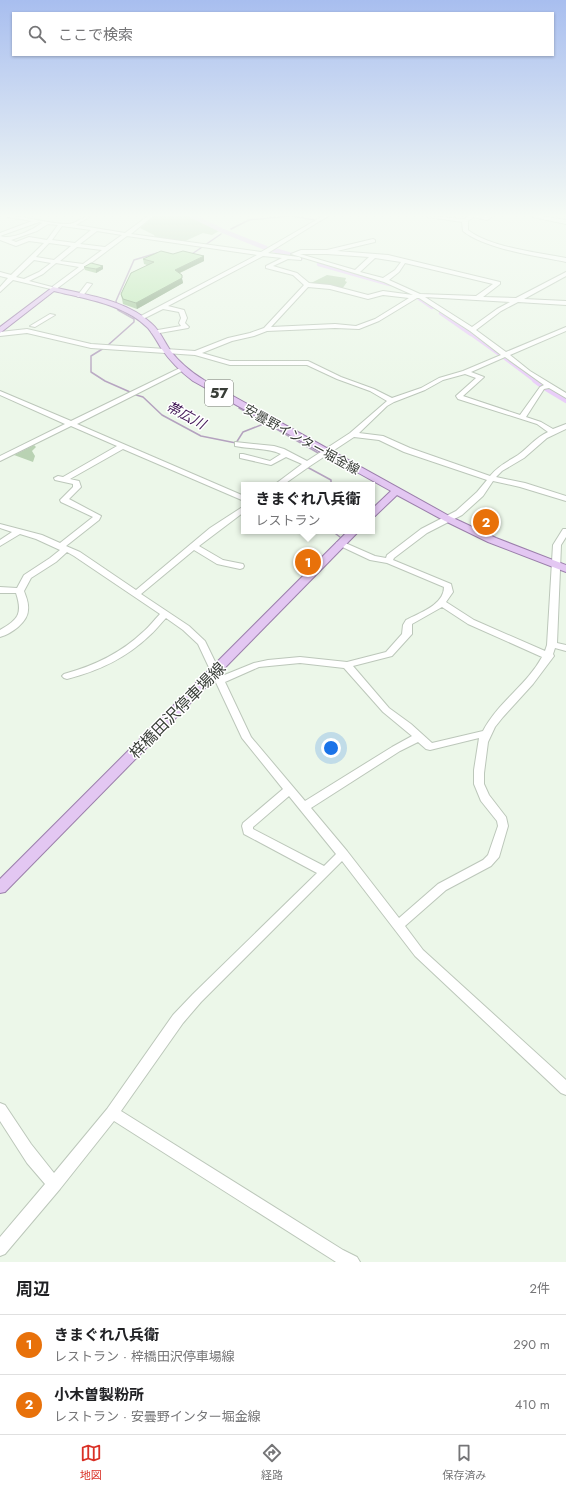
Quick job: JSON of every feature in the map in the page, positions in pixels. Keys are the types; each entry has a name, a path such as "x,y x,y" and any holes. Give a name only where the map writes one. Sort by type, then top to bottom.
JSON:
{"main road":[{"name":"安曇野インター堀金線","path":"53,289 120,308 141,318 154,332 166,350 182,369 206,385 326,453 448,519 492,540 566,569"},
{"path":"0,332 53,289"},
{"path":"375,511 396,491"},
{"name":"梓橋田沢停車場線","path":"0,888 217,676 351,534"}],"street":[{"path":"3,275 53,289 71,275"},
{"path":"0,290 13,275"},
{"path":"24,281 39,275"},
{"path":"141,318 223,275"},
{"path":"296,275 307,284 330,287 368,297 383,293 417,297 476,298 566,304"},
{"path":"366,275 385,280 417,297 472,330 549,386 566,396"},
{"path":"385,280 392,275"},
{"path":"463,275 498,283 476,298"},
{"path":"472,330 499,310 564,275"},
{"path":"80,296 89,284"},
{"path":"266,329 307,284"},
{"path":"196,353 210,346 237,337 252,335 266,329 335,326 357,328 377,320 417,297"},
{"path":"154,332 186,327 182,323 184,318 182,311 164,307"},
{"path":"32,326 52,315"},
{"path":"282,482 307,464 353,435 380,409 392,401 423,389 441,379 465,372 566,329"},
{"path":"0,332 27,331 91,346 196,353 230,363 308,363 339,378 372,390 392,401"},
{"path":"555,334 566,338"},
{"path":"0,459 182,369"},
{"path":"465,372 481,377 460,396 460,398 539,423 553,432"},
{"path":"522,417 542,388 549,386"},
{"path":"0,393 241,498"},
{"path":"389,561 390,557 414,537 459,513 480,494 493,479 499,469 521,456 544,436 566,426"},
{"path":"353,435 380,438 407,450 493,479 522,485 566,499"},
{"path":"238,444 271,448 307,464"},
{"path":"0,634 19,621 23,615 24,604 20,591 27,577 97,516 64,500 77,487 74,481 62,479 123,446"},
{"path":"243,456 271,462 287,454"},
{"path":"136,594 213,530 241,510"},
{"path":"0,526 19,531 63,547 89,562 186,628 198,639 247,738 343,854 420,953 566,1089"},
{"path":"0,544 19,531"},
{"path":"398,926 442,887 486,863 493,857 503,826 502,820 481,791 479,784 478,774 483,741 508,704 537,672 548,656 552,645 557,545 566,531"},
{"path":"217,676 268,663 300,660 347,665 389,654 407,634 407,625 409,622 442,603 446,598 449,590 448,586 389,561 373,558 340,544"},
{"path":"194,546 220,562 240,566"},
{"path":"0,590 20,591"},
{"path":"442,603 471,622 548,656"},
{"path":"67,676 113,660 146,634 165,614"},
{"path":"552,645 566,648"},
{"path":"347,665 386,710 430,747 487,733"},
{"path":"304,807 396,749 419,737"},
{"path":"289,790 246,826 248,831 325,872"},
{"path":"0,1249 112,1113 178,1019 197,998 343,854"},
{"path":"0,1109 38,1165 55,1184"},
{"path":"112,1113 338,1255 352,1262"}],"green space":[{"path":"327,275 346,278 345,281 347,282 342,289 309,284"},
{"path":"34,445 36,447 32,451 35,456 33,462 14,455"}],"building":[{"path":"130,275 182,275 182,278 136,303 123,299 121,294"}],"waterway":[{"name":"帯広川","path":"107,346 134,322 134,319 118,310 116,301 127,275"},
{"path":"358,275 390,284"},
{"path":"419,298 432,307"},
{"path":"441,313 471,334"},
{"path":"473,335 501,355"},
{"name":"帯広川","path":"104,348 91,356 91,372 105,381 130,392"},
{"path":"504,357 536,381"},
{"path":"535,380 543,386"},
{"path":"546,388 566,400"},
{"name":"帯広川","path":"133,394 143,397 162,415 201,436 236,443 243,432 266,423"},
{"path":"239,408 266,423"},
{"path":"266,423 320,454"},
{"path":"307,467 331,480 331,482"},
{"path":"336,534 340,537"}],"place":[{"name":"小木曽製粉所","path":"486,522"},
{"name":"きまぐれ八兵衛","path":"308,562"}]}
